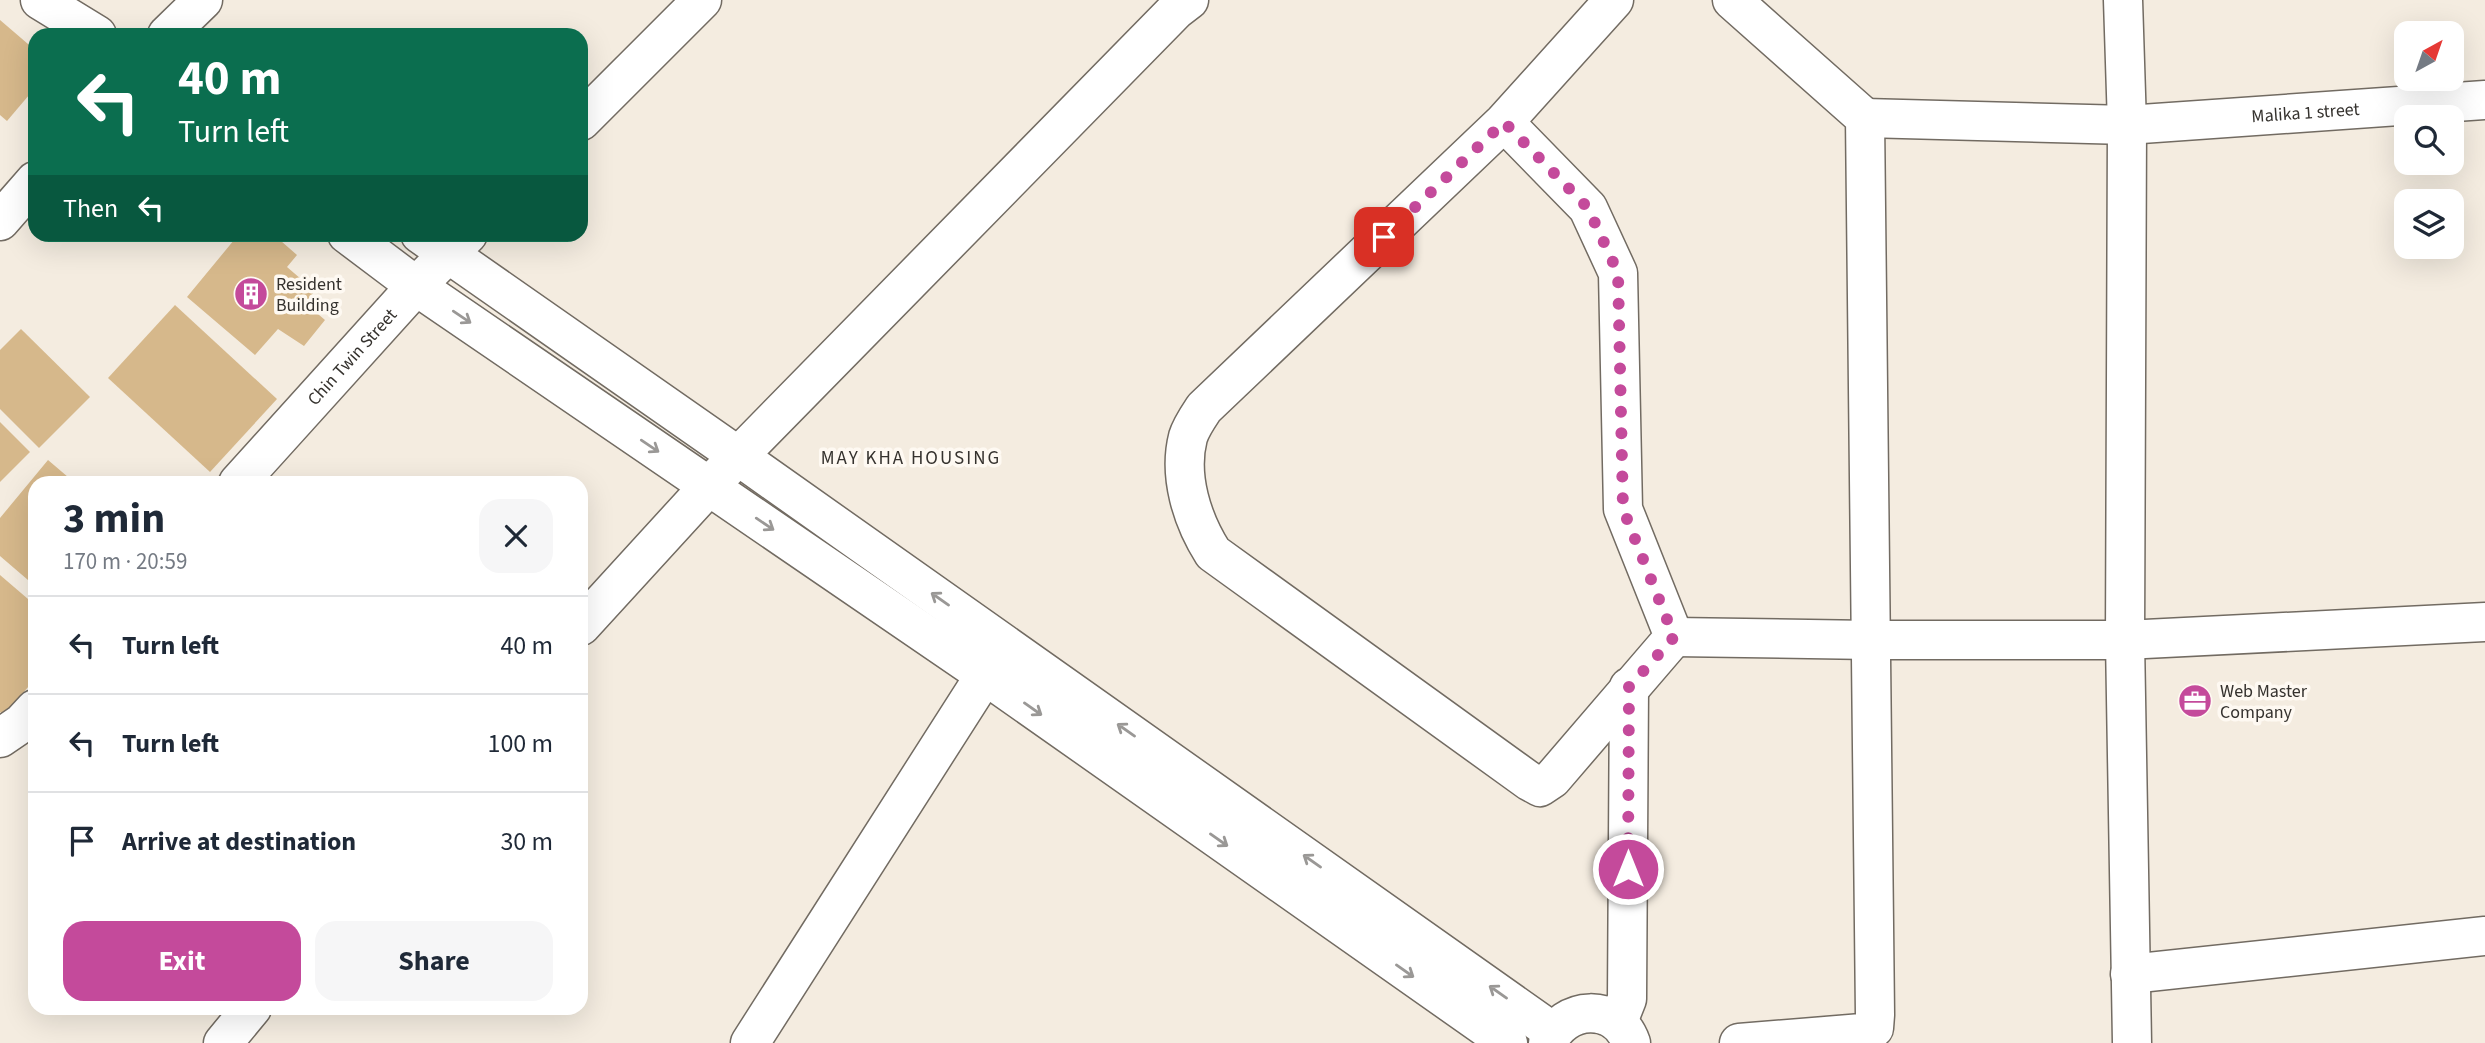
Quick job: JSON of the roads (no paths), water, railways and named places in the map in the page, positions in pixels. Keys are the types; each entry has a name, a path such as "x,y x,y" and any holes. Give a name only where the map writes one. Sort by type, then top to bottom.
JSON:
{"street":[{"path":"40,0 86,28"},
{"path":"174,28 203,0"},
{"path":"588,114 702,0"},
{"path":"588,618 738,456 1166,20 1189,0"},
{"path":"1614,0 1504,122 1204,408 1188,436 1185,456 1188,493 1201,534 1213,553 1529,781 1540,787 1552,779 1674,637 2125,640 2485,622"},
{"path":"1731,0 1865,118 1875,1015 1874,1028 1862,1033 1740,1043"},
{"path":"2123,0 2127,125 2125,640 2132,1043"},
{"name":"Malika 1 street","path":"1865,118 2127,125 2485,100"},
{"path":"1504,122 1588,208 1618,273 1623,509 1674,637"},
{"path":"0,221 28,189"},
{"path":"358,242 416,286 985,675 1508,1043"},
{"name":"Chin Twin Street","path":"244,476 416,286 444,242"},
{"path":"446,242 738,456 1551,1037 1562,1023 1583,1013 1607,1016 1624,1033"},
{"path":"750,1043 985,675"},
{"path":"1624,1033 1629,687"},
{"path":"0,738 28,717"},
{"path":"2130,974 2485,936"},
{"path":"229,1041 247,1015"}],"place":[{"name":"Resident Building","path":"251,294"},
{"name":"Web Master Company","path":"2195,701"}],"district":[{"name":"MAY KHA HOUSING","path":"911,458"}]}
